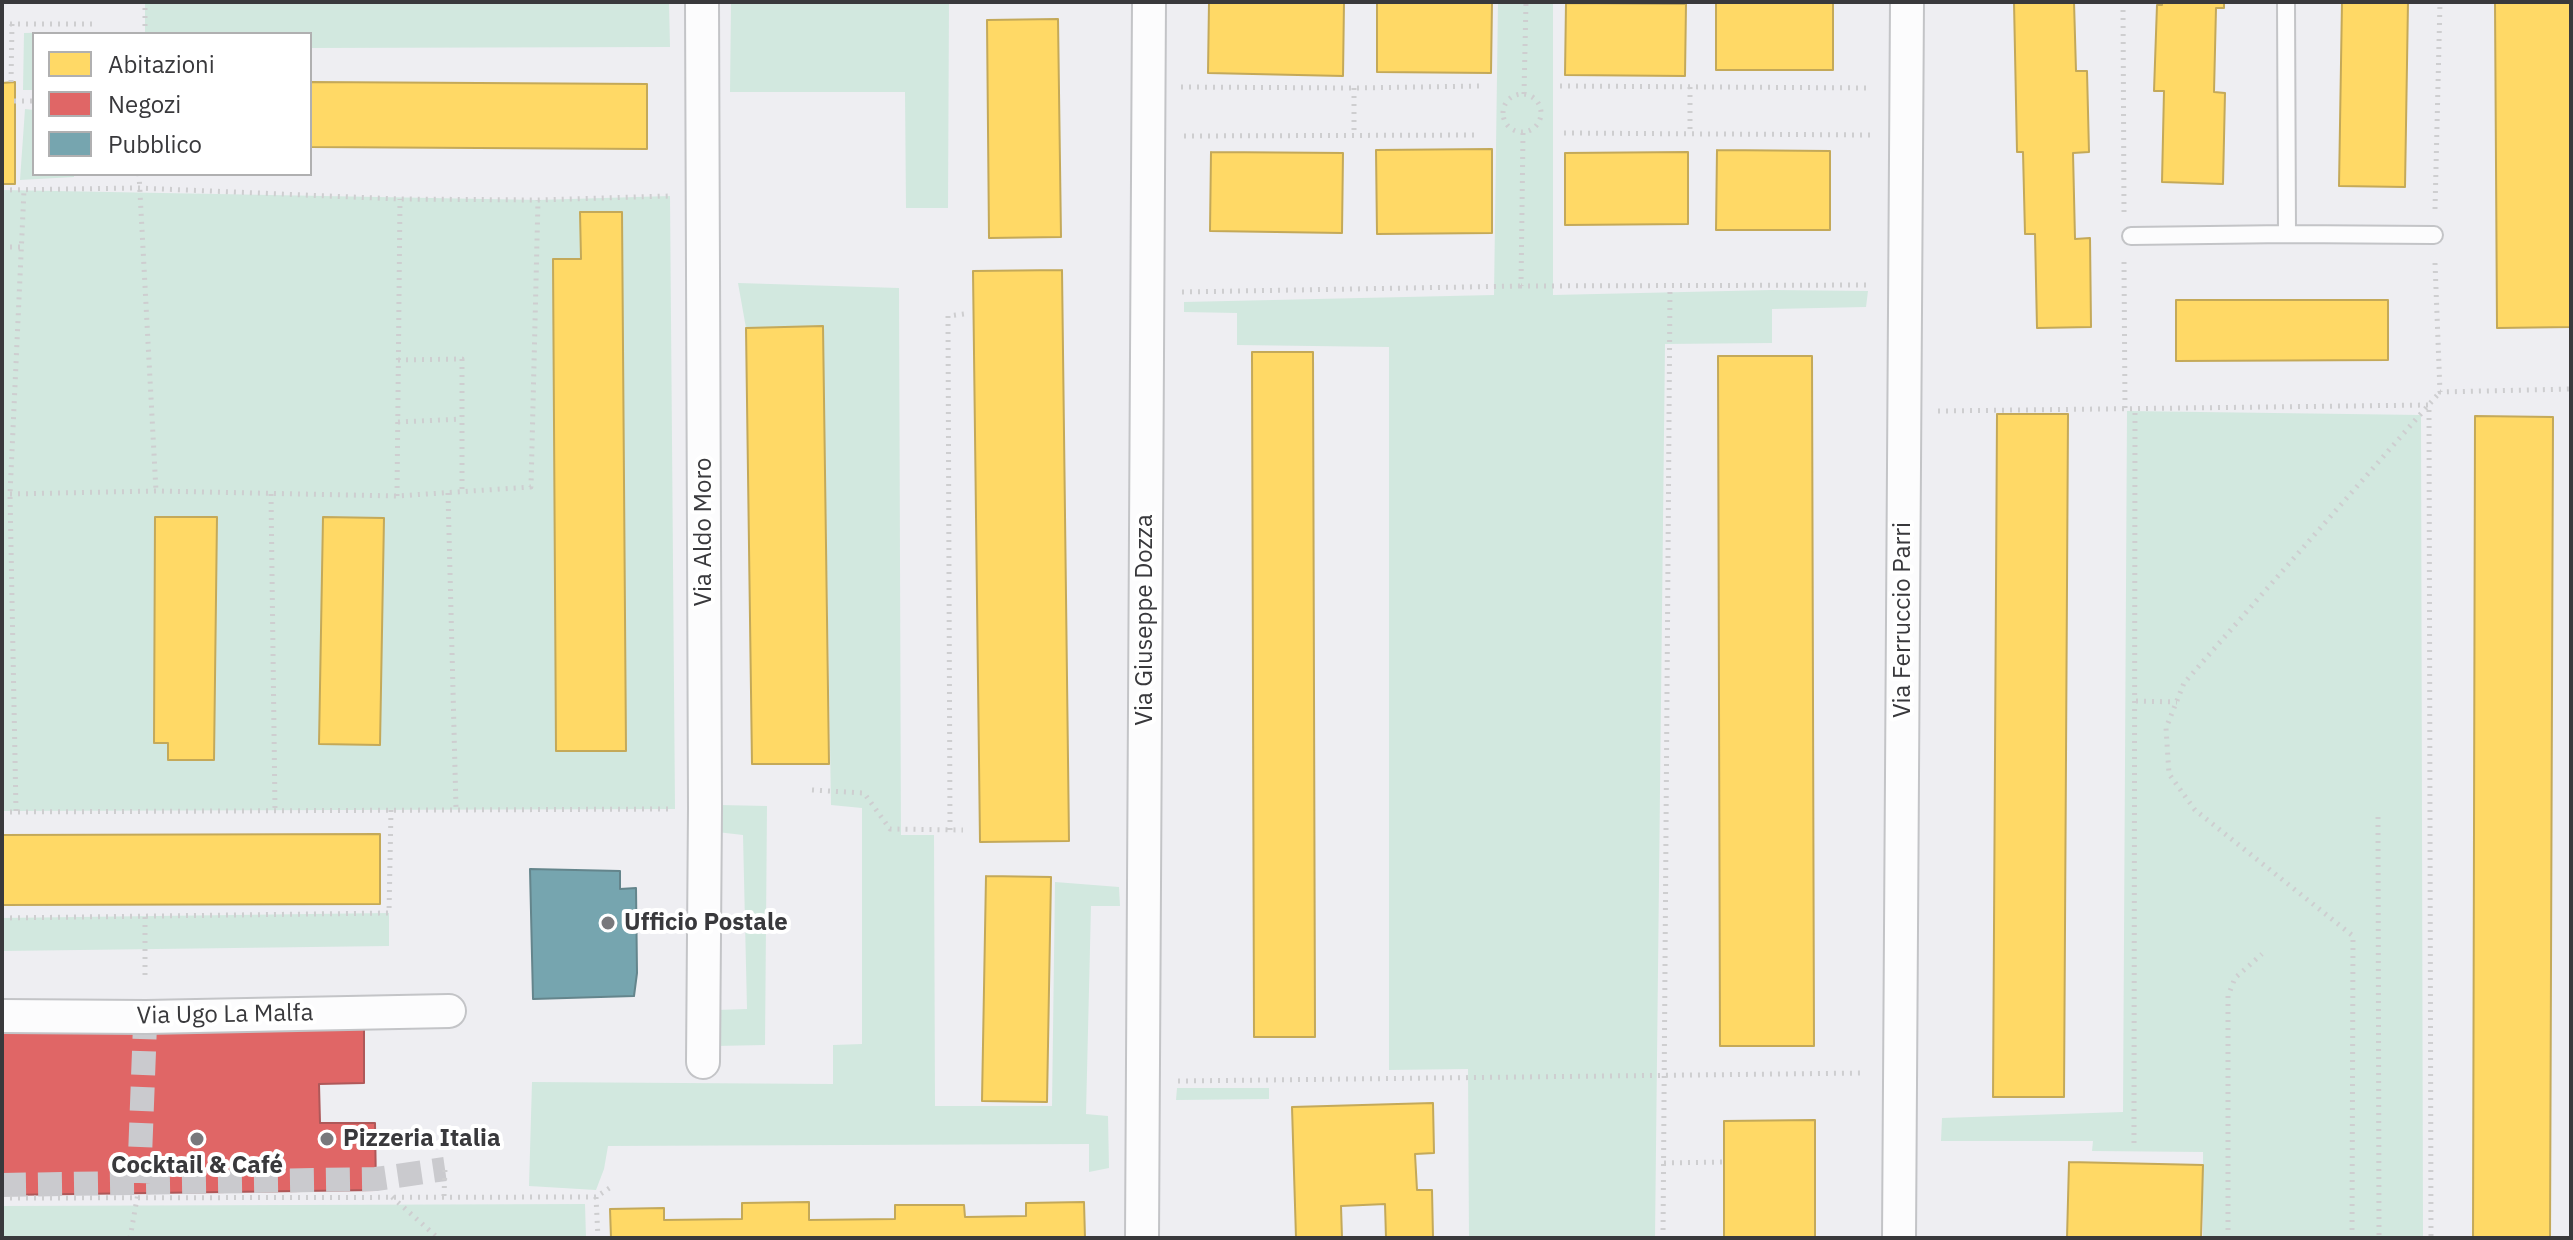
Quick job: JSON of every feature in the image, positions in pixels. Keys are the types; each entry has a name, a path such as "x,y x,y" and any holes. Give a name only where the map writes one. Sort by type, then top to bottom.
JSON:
{"street":[{"name":"Via Aldo Moro","path":"702,2 703,1062"},
{"name":"Via Giuseppe Dozza","path":"1142,1238 1149,2"},
{"name":"Via Ferruccio Parri","path":"1899,1238 1907,2"},
{"name":"Via Ugo La Malfa","path":"2,1016 146,1017 449,1011"}],"lane":[{"path":"2286,2 2287,234"},
{"path":"2128,228 2434,235"}],"path":[{"path":"145,2 145,32"},
{"path":"1524,94 1526,2"},
{"path":"2123,2 2128,228"},
{"path":"2,24 92,24"},
{"path":"11,82 12,24"},
{"path":"1176,86 1484,86"},
{"path":"1560,86 1873,88"},
{"path":"1690,87 1690,134"},
{"path":"1354,88 1354,135"},
{"path":"1518,94 1524,94 1540,104 1542,117 1535,127 1523,133 1512,129 1503,113 1507,101 1518,94"},
{"path":"14,101 32,101"},
{"path":"1521,286 1523,133"},
{"path":"1564,133 1872,135"},
{"path":"1175,136 1480,135"},
{"path":"139,176 156,491"},
{"path":"2,190 138,188 400,199 538,200 703,195"},
{"path":"16,811 10,494 24,190"},
{"path":"397,496 400,199"},
{"path":"10,494 156,491 397,496 531,487 538,200"},
{"path":"2,247 21,247"},
{"path":"2124,252 2125,409"},
{"path":"1173,292 1521,286 1872,285"},
{"path":"1663,1238 1670,286"},
{"path":"950,830 948,316 964,314"},
{"path":"398,360 462,359 462,492"},
{"path":"2352,1238 2353,936 2195,810 2169,774 2166,728 2184,683 2440,392"},
{"path":"1929,411 2429,405"},
{"path":"2429,405 2431,1238"},
{"path":"2134,1143 2135,409"},
{"path":"398,422 462,419"},
{"path":"448,493 456,809"},
{"path":"271,494 275,810"},
{"path":"2136,701 2177,702"},
{"path":"812,790 864,793 890,829 963,830"},
{"path":"2,812 705,808"},
{"path":"2,918 389,913 391,810"},
{"path":"2378,817 2379,1238"},
{"path":"145,917 145,986"},
{"path":"2228,1238 2228,996 2235,978 2262,954"},
{"path":"1169,1082 1869,1073"},
{"path":"1664,1163 1724,1162"},
{"path":"444,1196 445,1169"},
{"path":"2,1198 137,1195 596,1197 614,1185"},
{"path":"130,1238 137,1195"},
{"path":"391,1197 438,1238"},
{"path":"596,1197 598,1238"}],"green space":[{"path":"145,2 669,2 670,47 312,48 312,32 145,32"},
{"path":"731,2 949,2 948,208 906,208 905,92 730,92"},
{"path":"1498,2 1553,2 1553,295 1868,291 1866,307 1772,309 1772,343 1665,344 1655,1238 1469,1238 1468,1069 1389,1070 1389,347 1237,345 1237,313 1184,312 1184,302 1494,295"},
{"path":"24,33 32,33 32,90 23,90"},
{"path":"25,109 32,110 32,176 74,177 20,180"},
{"path":"2,190 538,200 670,196 675,809 2,811"},
{"path":"738,283 899,288 901,835 934,835 935,1106 1052,1106 1055,882 1119,887 1120,906 1091,906 1086,1114 1108,1116 1109,1168 1089,1172 1089,1144 608,1146 596,1190 529,1186 532,1082 833,1084 833,1045 862,1044 862,808 831,805 823,327 746,328"},
{"path":"2127,411 2421,415 2423,1238 2203,1238 2203,1152 2092,1151 2093,1141 1941,1141 1942,1118 2123,1112"},
{"path":"720,805 767,806 765,1045 715,1046 717,1010 747,1009 743,835 717,832"},
{"path":"389,913 389,946 2,951 2,918"},
{"path":"1177,1088 1269,1088 1269,1099 1176,1100"},
{"path":"585,1204 586,1238 2,1238 2,1206"}],"building: Abitazioni":[{"path":"1209,2 1344,2 1343,76 1208,73"},
{"path":"1377,2 1492,2 1491,73 1377,72"},
{"path":"1716,2 1833,2 1833,70 1716,70"},
{"path":"2014,2 2074,2 2076,71 2087,71 2089,152 2073,153 2075,239 2090,238 2091,327 2037,328 2035,234 2025,234 2023,152 2017,152"},
{"path":"2162,2 2224,2 2224,8 2216,8 2214,92 2225,93 2223,184 2162,182 2164,91 2154,91 2157,5 2162,5"},
{"path":"2342,2 2408,2 2405,187 2339,186"},
{"path":"2495,2 2571,2 2571,327 2497,328"},
{"path":"1566,3 1686,4 1685,76 1565,75"},
{"path":"1058,19 1061,237 989,238 987,20"},
{"path":"15,82 15,184 2,184 2,83"},
{"path":"312,82 647,84 647,149 312,147"},
{"path":"1492,149 1492,233 1377,234 1376,150"},
{"path":"1717,150 1830,151 1830,230 1716,230"},
{"path":"1211,152 1343,153 1342,233 1210,231"},
{"path":"1688,152 1688,224 1565,225 1565,153"},
{"path":"580,212 622,212 626,751 556,751 553,259 581,259"},
{"path":"1062,270 1069,841 980,842 973,271"},
{"path":"2176,300 2388,300 2388,360 2176,361"},
{"path":"823,326 829,764 752,764 746,328"},
{"path":"1252,352 1313,352 1315,1037 1254,1037"},
{"path":"1718,356 1812,356 1814,1046 1720,1046"},
{"path":"1997,414 2068,414 2064,1097 1993,1097"},
{"path":"2475,416 2553,417 2550,1238 2473,1238"},
{"path":"155,517 217,517 214,760 168,760 168,743 154,743"},
{"path":"323,517 384,518 380,745 319,744"},
{"path":"380,834 380,904 2,905 2,835"},
{"path":"986,876 1051,877 1047,1102 982,1101"},
{"path":"1433,1103 1434,1153 1415,1154 1417,1190 1432,1190 1433,1237 1386,1238 1385,1204 1341,1206 1342,1238 1296,1238 1292,1107"},
{"path":"1815,1120 1815,1238 1724,1238 1724,1121"},
{"path":"2069,1162 2203,1165 2201,1238 2067,1238"},
{"path":"809,1202 809,1220 895,1219 895,1205 964,1205 965,1217 1026,1216 1026,1203 1084,1202 1085,1238 611,1238 610,1209 664,1208 664,1220 742,1219 742,1203"}],"building: Negozi":[{"path":"364,1022 364,1083 319,1084 320,1123 375,1123 376,1190 2,1195 2,1027"}],"building: Pubblico":[{"path":"530,869 620,871 620,889 636,888 637,973 634,996 533,999"}],"tunnel":[{"path":"139,1183 145,1025"},
{"path":"2,1185 376,1179 445,1169"}],"place":[{"name":"Ufficio Postale","path":"608,923"},
{"name":"Cocktail & Café","path":"197,1139"},
{"name":"Pizzeria Italia","path":"327,1139"}]}
